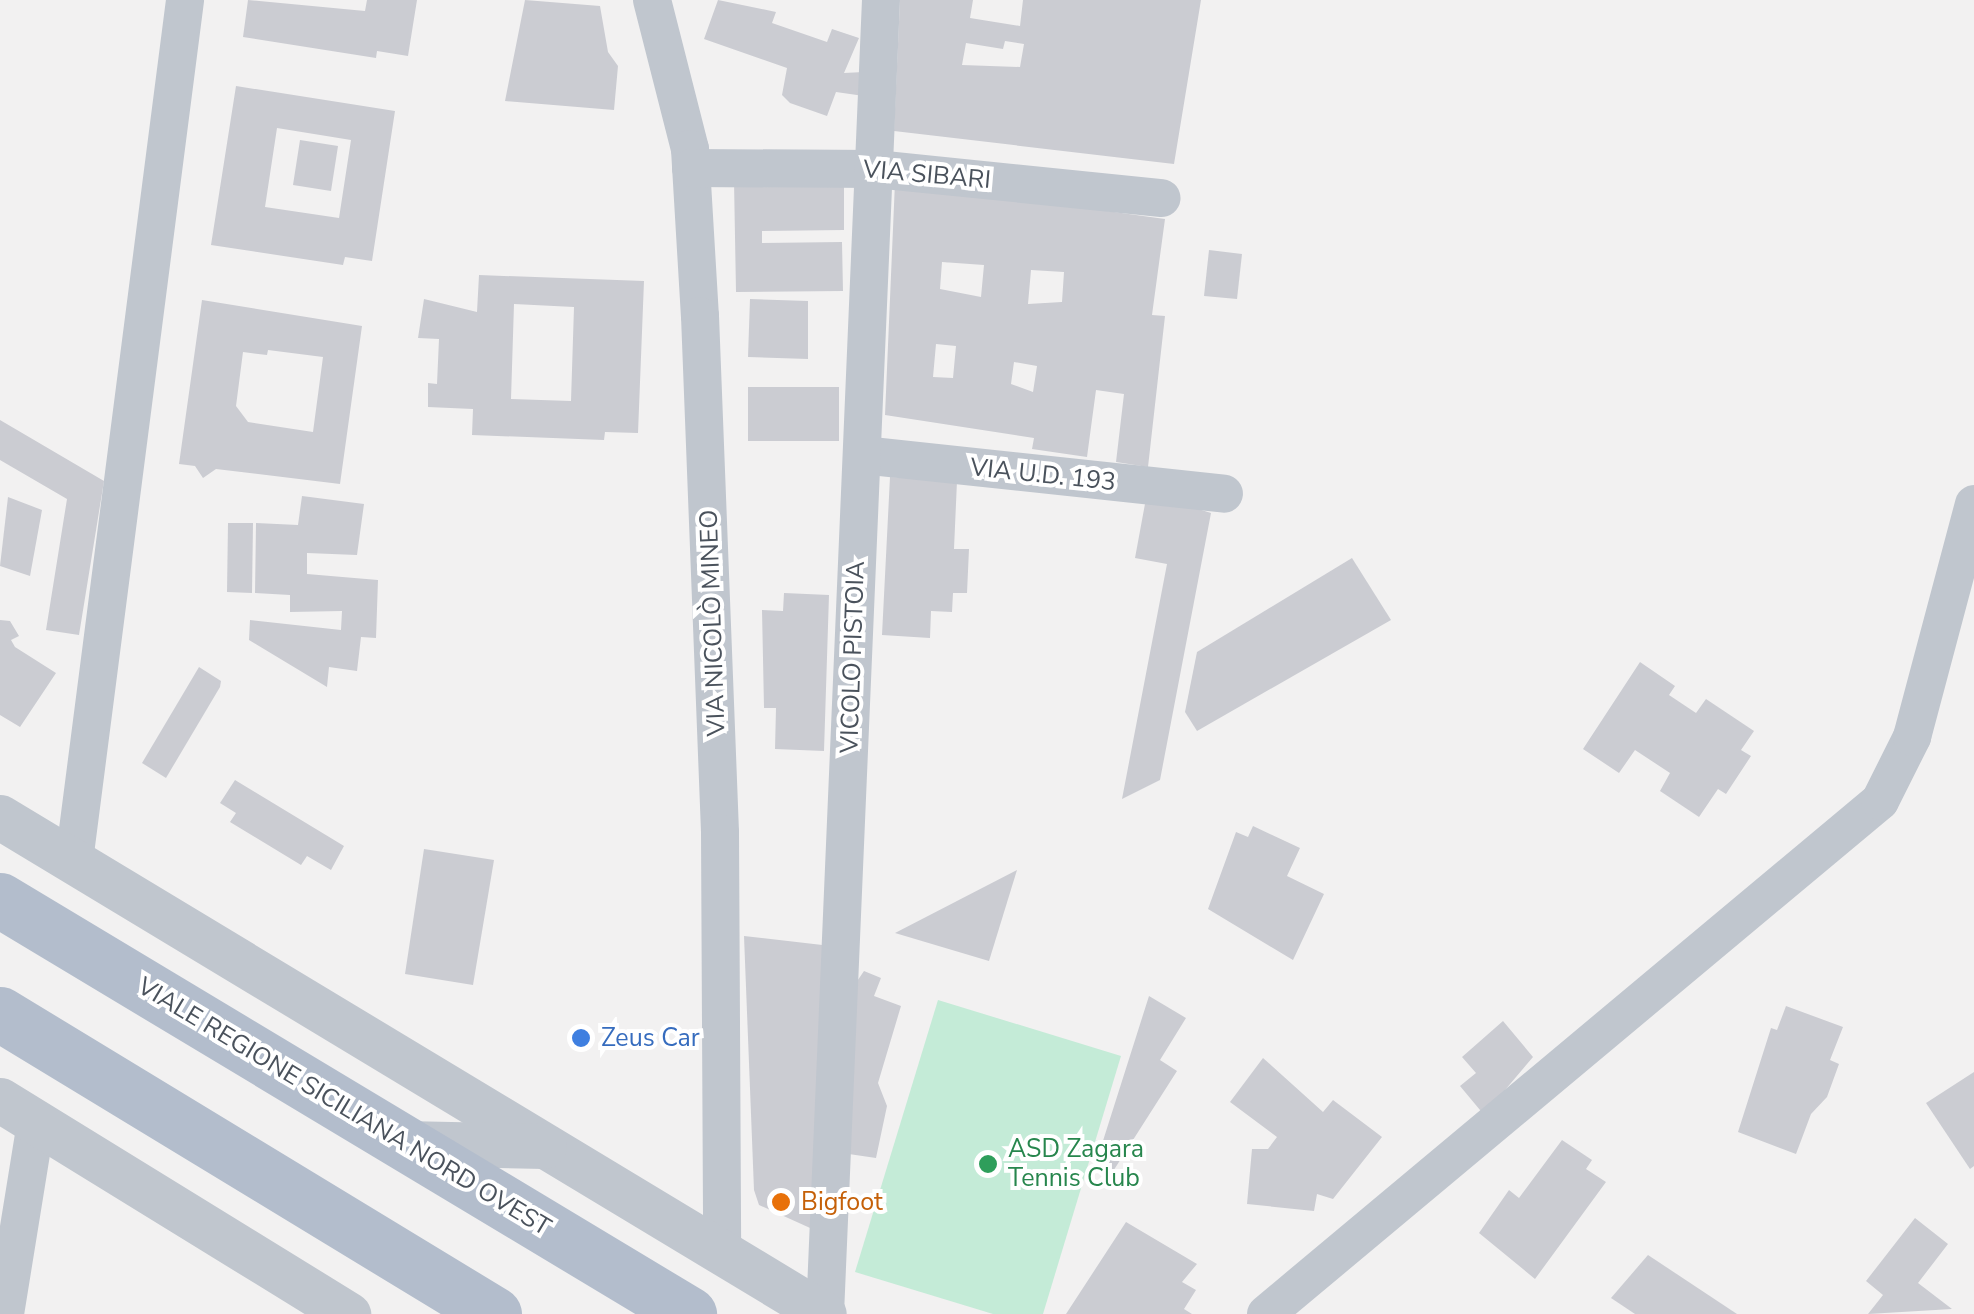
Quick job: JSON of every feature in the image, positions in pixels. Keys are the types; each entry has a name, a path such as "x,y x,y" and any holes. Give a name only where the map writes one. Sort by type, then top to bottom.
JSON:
{"main road":[{"name":"VIALE REGIONE SICILIANA NORD OVEST","path":"0,900 689,1314"},
{"path":"0,1014 494,1314"}],"street":[{"path":"74,861 186,0"},
{"name":"VIA NICOLÒ MINEO","path":"652,0 691,168 720,814 722,1252"},
{"name":"VICOLO PISTOIA","path":"824,1314 882,0"},
{"name":"VIA SIBARI","path":"691,168 875,169 1162,198"},
{"name":"VIA U.D. 193","path":"862,455 1224,494"},
{"path":"1266,1314 1880,801 1912,737 1974,504"},
{"path":"0,817 824,1314"},
{"path":"5,1314 18,1111 348,1314"},
{"path":"404,1143 546,1146"}],"green space":[{"name":"ASD Zagara Tennis Club","path":"938,1000 1121,1056 1043,1314 993,1314 855,1272"}],"building":[{"path":"248,0 365,11 367,0 417,0 408,56 377,51 376,58 243,37"},
{"path":"525,0 600,6 608,52 618,66 614,110 505,101"},
{"path":"718,0 776,12 772,23 827,42 832,29 859,38 844,73 864,72 864,96 836,92 827,116 790,103 782,95 787,68 704,39"},
{"path":"900,0 973,0 970,18 1020,26 1023,0 1201,0 1174,164 894,131","holes":["1005,41 1024,44 1020,67 962,65 966,43 1003,49"]},
{"path":"236,86 395,111 372,261 345,257 343,265 211,245","holes":["277,128 351,140 339,218 265,207"]},
{"path":"300,140 338,146 331,191 293,185"},
{"path":"844,180 844,230 762,231 762,243 842,242 843,291 736,292 734,181"},
{"path":"895,182 1165,219 1152,315 1165,316 1148,467 1116,462 1124,394 1096,390 1087,457 1032,449 1034,438 885,415","holes":["942,262 984,265 981,297 940,289","1031,270 1064,272 1062,302 1028,304","936,344 956,346 953,378 933,377","1014,362 1037,366 1033,392 1011,384"]},
{"path":"1209,250 1242,254 1237,299 1204,296"},
{"path":"479,275 644,281 638,433 605,432 604,440 472,435 473,409 428,407 428,383 437,384 439,339 418,338 424,299 477,312","holes":["514,304 574,307 571,401 511,399"]},
{"path":"750,299 808,301 808,359 748,357"},
{"path":"202,300 362,326 340,484 216,469 203,478 195,466 179,464","holes":["268,350 323,357 313,432 248,422 236,406 243,352 267,355"]},
{"path":"748,387 839,387 839,441 748,441"},
{"path":"0,420 104,481 79,635 46,630 67,499 0,460"},
{"path":"890,477 957,481 954,549 969,549 967,593 953,593 952,612 931,611 930,638 882,635"},
{"path":"1147,493 1211,513 1160,780 1122,799 1167,564 1135,558"},
{"path":"302,496 364,504 357,555 307,553 307,574 378,580 376,638 361,637 357,671 329,667 327,687 249,640 250,620 341,630 342,611 290,612 290,595 255,593 256,523 298,525"},
{"path":"8,497 42,510 30,576 0,566"},
{"path":"228,523 253,523 252,593 227,592"},
{"path":"1352,558 1391,620 1197,731 1185,712 1197,652"},
{"path":"784,593 829,595 824,751 775,749 776,708 764,708 762,610 783,611"},
{"path":"0,620 10,621 19,636 11,640 15,647 56,673 20,727 0,715"},
{"path":"1640,662 1675,686 1669,695 1696,713 1706,699 1754,731 1741,750 1751,756 1726,794 1718,789 1699,817 1660,791 1670,773 1635,750 1619,773 1583,749"},
{"path":"199,667 221,681 220,687 166,778 142,763"},
{"path":"235,780 344,846 331,870 307,856 301,865 230,822 236,813 220,803"},
{"path":"1253,826 1300,848 1287,876 1324,894 1293,960 1208,909 1236,832 1248,837"},
{"path":"424,849 494,860 473,985 405,974"},
{"path":"1017,870 989,961 895,933"},
{"path":"744,936 831,946 819,1232 759,1205 754,1190"},
{"path":"864,971 881,978 874,996 901,1006 878,1083 887,1106 876,1158 842,1153 847,996"},
{"path":"1149,996 1186,1018 1160,1060 1177,1071 1110,1176 1095,1166"},
{"path":"1786,1006 1843,1027 1830,1060 1839,1064 1827,1097 1811,1114 1796,1154 1738,1132 1771,1028 1777,1030"},
{"path":"1503,1021 1533,1057 1505,1090 1509,1095 1485,1116 1460,1086 1476,1073 1462,1057"},
{"path":"1263,1058 1323,1112 1333,1100 1382,1137 1333,1199 1317,1194 1314,1211 1247,1204 1252,1149 1268,1149 1277,1137 1230,1102"},
{"path":"1974,1072 1974,1166 1970,1169 1926,1103"},
{"path":"1562,1140 1592,1160 1586,1169 1606,1182 1535,1279 1479,1233 1509,1190 1519,1198"},
{"path":"1915,1218 1948,1244 1918,1283 1952,1309 1868,1314 1883,1295 1866,1281"},
{"path":"1126,1222 1197,1264 1182,1282 1196,1290 1184,1309 1192,1314 1066,1314"},
{"path":"1648,1255 1737,1314 1635,1314 1611,1298"}],"place":[{"name":"Zeus Car","path":"581,1038"},
{"name":"ASD Zagara Tennis Club","path":"988,1164"},
{"name":"Bigfoot","path":"781,1202"}]}
